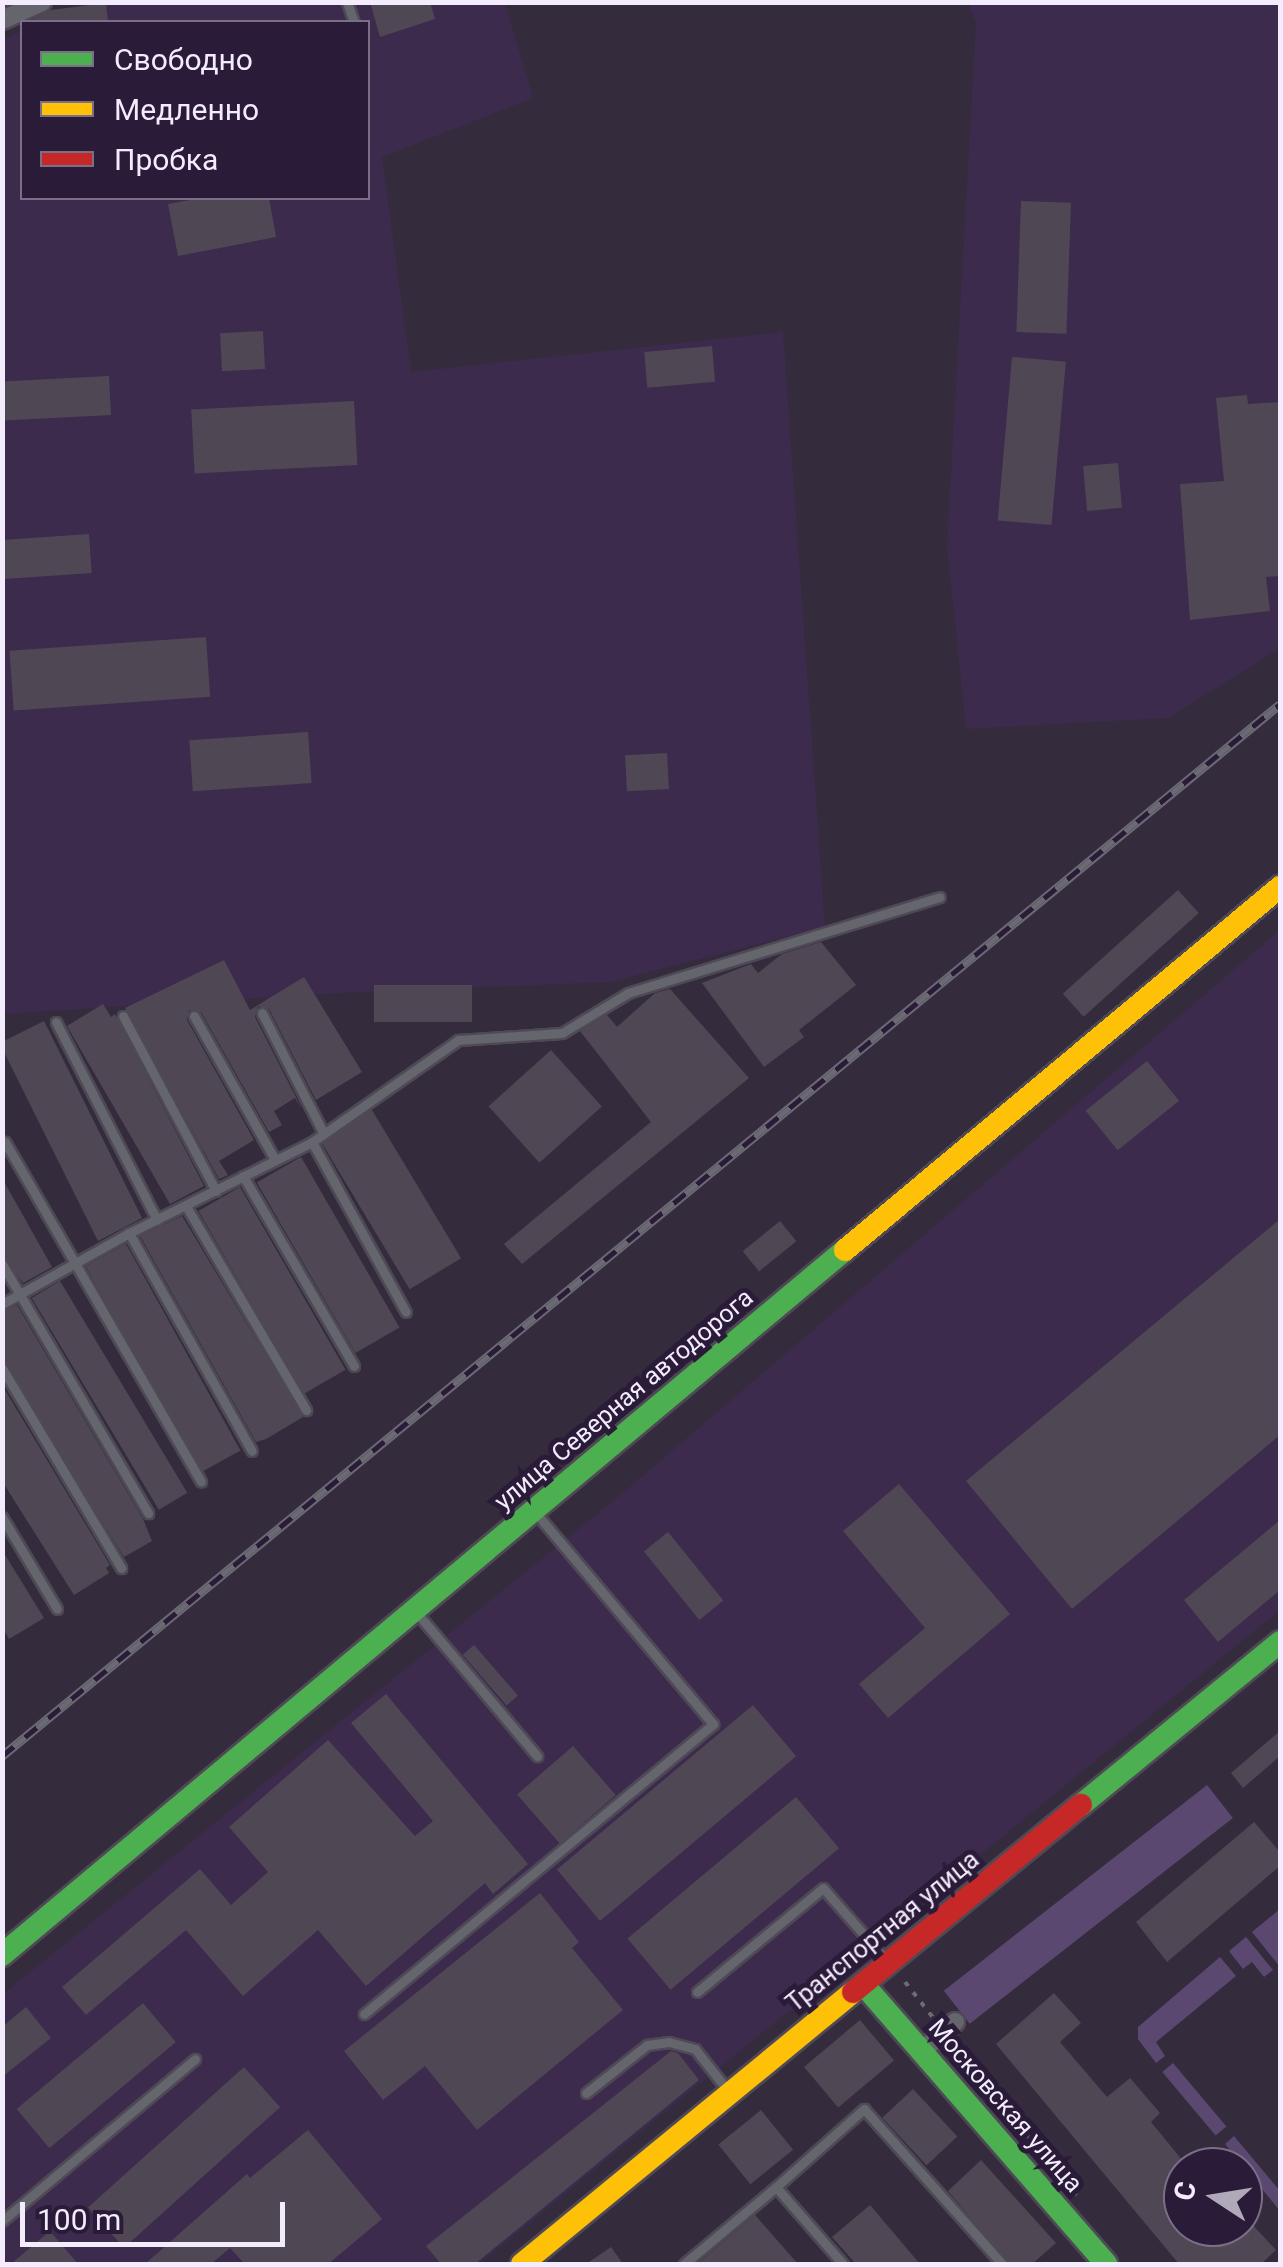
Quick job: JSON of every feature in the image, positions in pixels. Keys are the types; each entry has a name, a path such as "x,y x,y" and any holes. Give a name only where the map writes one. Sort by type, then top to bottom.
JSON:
{"main road":[{"name":"улица Северная автодорога","path":"2,1955 1280,886"},
{"name":"Транспортная улица","path":"522,2264 1280,1642"},
{"name":"Московская улица","path":"862,1984 1106,2264"}],"street":[{"path":"2,20 42,2"},
{"path":"922,2051 950,2027"}],"lane":[{"path":"2,1304 129,1233 312,1142 458,1040 562,1033 628,993 940,897"},
{"path":"262,1013 324,1132"},
{"path":"124,1016 216,1190"},
{"path":"194,1016 275,1160"},
{"path":"56,1022 158,1220"},
{"path":"5,1142 201,1480"},
{"path":"312,1142 406,1312"},
{"path":"242,1176 354,1366"},
{"path":"186,1206 306,1410"},
{"path":"129,1233 252,1452"},
{"path":"2,1264 148,1514"},
{"path":"2,1368 121,1568"},
{"path":"364,2014 713,1724 534,1511"},
{"path":"2,1517 57,1609"},
{"path":"415,1610 538,1756"},
{"path":"698,1992 823,1888 889,1963"},
{"path":"586,2093 647,2045 668,2042 694,2049 729,2092"},
{"path":"2,2221 194,2058"},
{"path":"684,2264 864,2109 1002,2264"},
{"path":"776,2186 843,2264"}],"path":[{"path":"905,1982 950,2027 1082,2202"}],"shaded area":[{"path":"87,2 505,3 533,98 382,157 411,372 783,332 825,927 610,982 340,993 3,1014 3,40 20,32 20,200 370,200 370,20 46,20"},
{"path":"968,3 1280,3 1280,648 1168,718 966,729 947,546 976,23"},
{"path":"1280,930 1280,1610 479,2264 3,2264 3,1994 611,1503"},
{"path":"1207,1785 1233,1818 970,2024 944,1991"},
{"path":"1280,1909 1280,1967 1252,1932"},
{"path":"1246,1937 1273,1970 1264,1977 1252,1962 1243,1969 1229,1951"},
{"path":"1220,1957 1236,1976 1156,2042 1165,2056 1156,2063 1138,2039 1138,2027"},
{"path":"1173,2063 1226,2127 1216,2136 1162,2072"},
{"path":"1234,2136 1243,2147 1227,2147 1225,2144"},
{"path":"1263,2171 1280,2191 1280,2211 1263,2190"}],"building":[{"path":"370,2 430,2 435,19 380,37"},
{"path":"106,3 108,20 31,20 51,10"},
{"path":"190,200 269,200 276,237 178,256 168,204"},
{"path":"1021,201 1071,203 1066,334 1016,332"},
{"path":"263,331 265,369 222,371 220,333"},
{"path":"712,346 715,382 647,388 644,352"},
{"path":"1012,357 1066,362 1052,525 998,520"},
{"path":"109,376 111,415 4,421 2,382"},
{"path":"1247,395 1248,404 1280,402 1280,576 1266,577 1270,611 1190,620 1180,484 1224,481 1216,398"},
{"path":"354,401 357,465 195,473 191,410"},
{"path":"1118,463 1122,508 1087,511 1083,466"},
{"path":"89,534 92,573 5,579 2,540"},
{"path":"206,637 210,697 14,711 9,651"},
{"path":"308,732 312,783 193,791 189,740"},
{"path":"667,753 669,789 627,791 625,755"},
{"path":"1178,890 1199,913 1084,1017 1063,994"},
{"path":"821,942 856,985 799,1030 804,1037 764,1067 702,983 751,964 758,973 782,954"},
{"path":"224,960 250,1010 304,977 362,1072 316,1100 269,1009 258,1006 255,1017 302,1109 295,1098 274,1111 282,1125 269,1132 201,1012 189,1010 187,1020 254,1140 219,1161 228,1175 219,1179 125,1008"},
{"path":"374,985 472,985 472,1022 374,1022"},
{"path":"670,989 749,1078 522,1264 504,1244 651,1122 580,1031 607,1015 617,1027 655,993"},
{"path":"103,1004 111,1017 115,1014 204,1186 170,1204 67,1026"},
{"path":"44,1021 142,1218 98,1241 2,1048 2,1042"},
{"path":"551,1050 602,1106 539,1163 489,1106"},
{"path":"1147,1061 1179,1101 1118,1150 1086,1111"},
{"path":"372,1110 461,1258 410,1289 321,1141"},
{"path":"301,1157 400,1328 355,1353 257,1182"},
{"path":"2,1178 52,1267 23,1283 2,1256"},
{"path":"240,1187 346,1370 304,1394 198,1211"},
{"path":"182,1216 303,1417 266,1439 256,1442 140,1236"},
{"path":"1280,1219 1280,1435 1072,1609 966,1481"},
{"path":"780,1221 796,1241 759,1271 743,1251"},
{"path":"126,1244 240,1450 200,1473 86,1266"},
{"path":"60,1281 187,1493 159,1510 32,1298"},
{"path":"17,1305 143,1519 152,1541 124,1557 2,1360 2,1312"},
{"path":"2,1385 110,1565 106,1568 109,1573 74,1595 2,1481"},
{"path":"899,1484 1010,1614 888,1718 859,1684 925,1628 843,1531"},
{"path":"1280,1520 1280,1590 1218,1642 1184,1600"},
{"path":"668,1532 723,1600 699,1620 644,1552"},
{"path":"2,1550 44,1618 9,1639 2,1627"},
{"path":"474,1645 518,1696 507,1705 463,1655"},
{"path":"386,1694 528,1864 493,1894 485,1883 366,1986 318,1930 243,1996 186,1930 86,2015 62,1987 200,1869 231,1905 268,1872 229,1827 328,1740 415,1836 433,1821 351,1723"},
{"path":"753,1705 796,1756 600,1921 557,1870"},
{"path":"1280,1731 1280,1756 1243,1788 1231,1773"},
{"path":"573,1746 616,1795 560,1844 517,1795"},
{"path":"796,1797 839,1848 671,1990 627,1938"},
{"path":"1254,1822 1280,1852 1280,1866 1167,1962 1136,1922"},
{"path":"540,1893 579,1942 572,1948 623,2010 477,2130 425,2066 383,2100 344,2051"},
{"path":"1054,1993 1081,2023 1060,2042 1107,2097 1130,2078 1160,2113 1151,2122 1172,2147 1163,2147 1163,2245 996,2044"},
{"path":"143,2003 176,2042 49,2148 17,2109"},
{"path":"26,2007 51,2038 2,2077 2,2027"},
{"path":"860,2020 894,2061 838,2108 804,2067"},
{"path":"671,2051 678,2053 699,2080 475,2264 441,2264 426,2246"},
{"path":"244,2067 280,2107 124,2248 88,2208"},
{"path":"913,2089 957,2137 927,2165 882,2118"},
{"path":"761,2110 793,2150 750,2184 718,2145"},
{"path":"308,2130 382,2219 328,2264 245,2264 230,2248 211,2264 145,2264 247,2174 250,2178"},
{"path":"981,2160 1056,2243 1032,2264 1010,2264 948,2191"},
{"path":"870,2205 920,2264 856,2264 832,2237"},
{"path":"755,2215 798,2264 697,2264 716,2248"},
{"path":"50,2231 78,2264 11,2264"},
{"path":"1263,2236 1276,2250 1261,2264 1179,2264 1165,2247 1263,2247"},
{"path":"611,2247 623,2264 586,2264"}],"railway":[{"path":"2,1756 1280,704"}],"traffic: fast":[{"path":"2,1955 845,1250"},
{"path":"1081,1805 1280,1642"},
{"path":"863,1984 1106,2264"}],"traffic: slow":[{"path":"845,1250 1280,887"},
{"path":"522,2264 853,1992"}],"traffic: jam":[{"path":"853,1992 1081,1805"}]}
